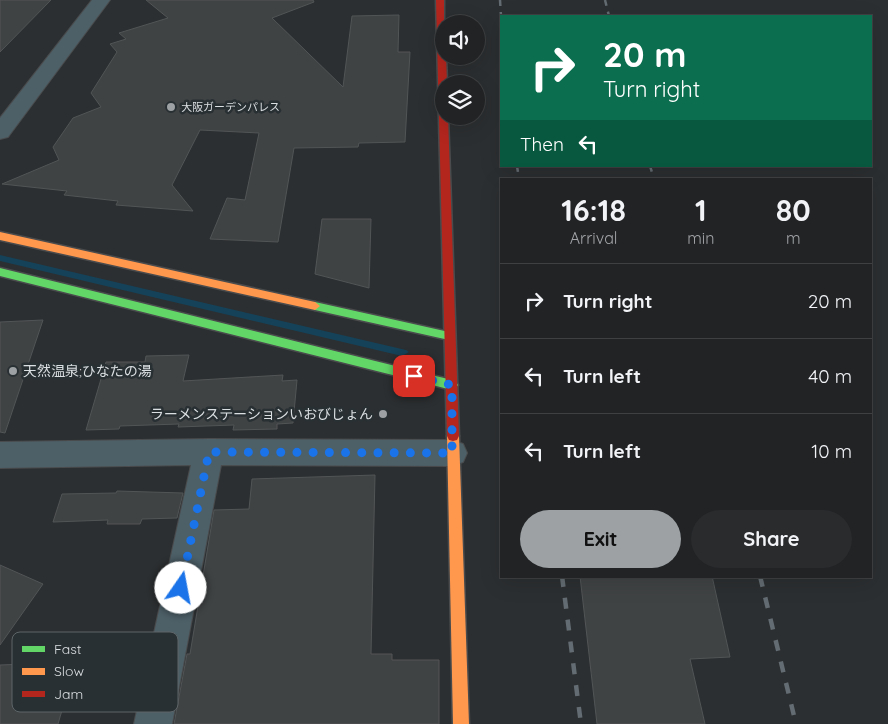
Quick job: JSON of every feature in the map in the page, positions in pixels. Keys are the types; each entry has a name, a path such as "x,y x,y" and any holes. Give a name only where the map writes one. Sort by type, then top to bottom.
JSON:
{"street":[{"path":"0,132 101,0"},
{"path":"440,0 452,385 452,453 462,724"},
{"path":"0,236 449,336"},
{"path":"0,272 452,385"},
{"path":"0,455 209,452 452,453"},
{"path":"172,632 209,452"}],"shaded area":[{"path":"0,255 409,352 402,356 0,261"}],"building":[{"path":"0,0 51,0 0,52"},
{"path":"146,0 313,0 314,2 272,18 343,87 352,16 399,15 398,52 410,52 405,142 359,143 358,147 294,148 278,242 210,239 227,198 245,200 259,133 200,130 172,185 193,211 116,205 118,201 64,195 67,191 2,184 59,160 53,147 73,118 101,107 91,93 117,52 110,44 126,39 119,33 168,18"},
{"path":"322,219 371,219 369,288 315,274"},
{"name":"天然温泉;ひなたの湯","path":"43,320 5,433 0,432 0,322"},
{"path":"189,355 183,381 283,375 282,381 297,380 293,423 277,424 277,429 233,430 234,425 178,427 179,424 120,426 119,429 86,430 106,362 145,362 146,356"},
{"path":"375,475 371,654 392,654 392,660 439,660 439,724 174,724 176,712 178,712 187,654 190,654 214,510 249,509 252,479"},
{"path":"117,491 183,493 177,518 142,519 140,524 107,524 108,520 53,522 62,494 116,493"},
{"path":"0,565 43,584 0,645"},
{"path":"580,578 712,578 730,657 690,659 705,724 597,724"},
{"path":"0,665 12,665 12,712 61,712 58,724 0,724"}],"railway":[{"path":"500,0 501,15"},
{"path":"605,0 609,15"},
{"path":"517,167 519,178"},
{"path":"650,167 654,178"},
{"path":"562,578 581,724"},
{"path":"760,578 796,724"}],"traffic: fast":[{"path":"0,272 452,385"},
{"path":"315,306 449,336"}],"traffic: slow":[{"path":"0,236 315,306"},
{"path":"453,436 461,724"}],"traffic: jam":[{"path":"440,0 453,436"}],"place":[{"name":"大阪ガーデンパレス","path":"171,107"},
{"name":"天然温泉;ひなたの湯","path":"13,371"},
{"name":"ラーメンステーションいおびじょん","path":"383,414"}],"route":[{"path":"181,588 209,452 452,453 452,385 414,376"}]}
